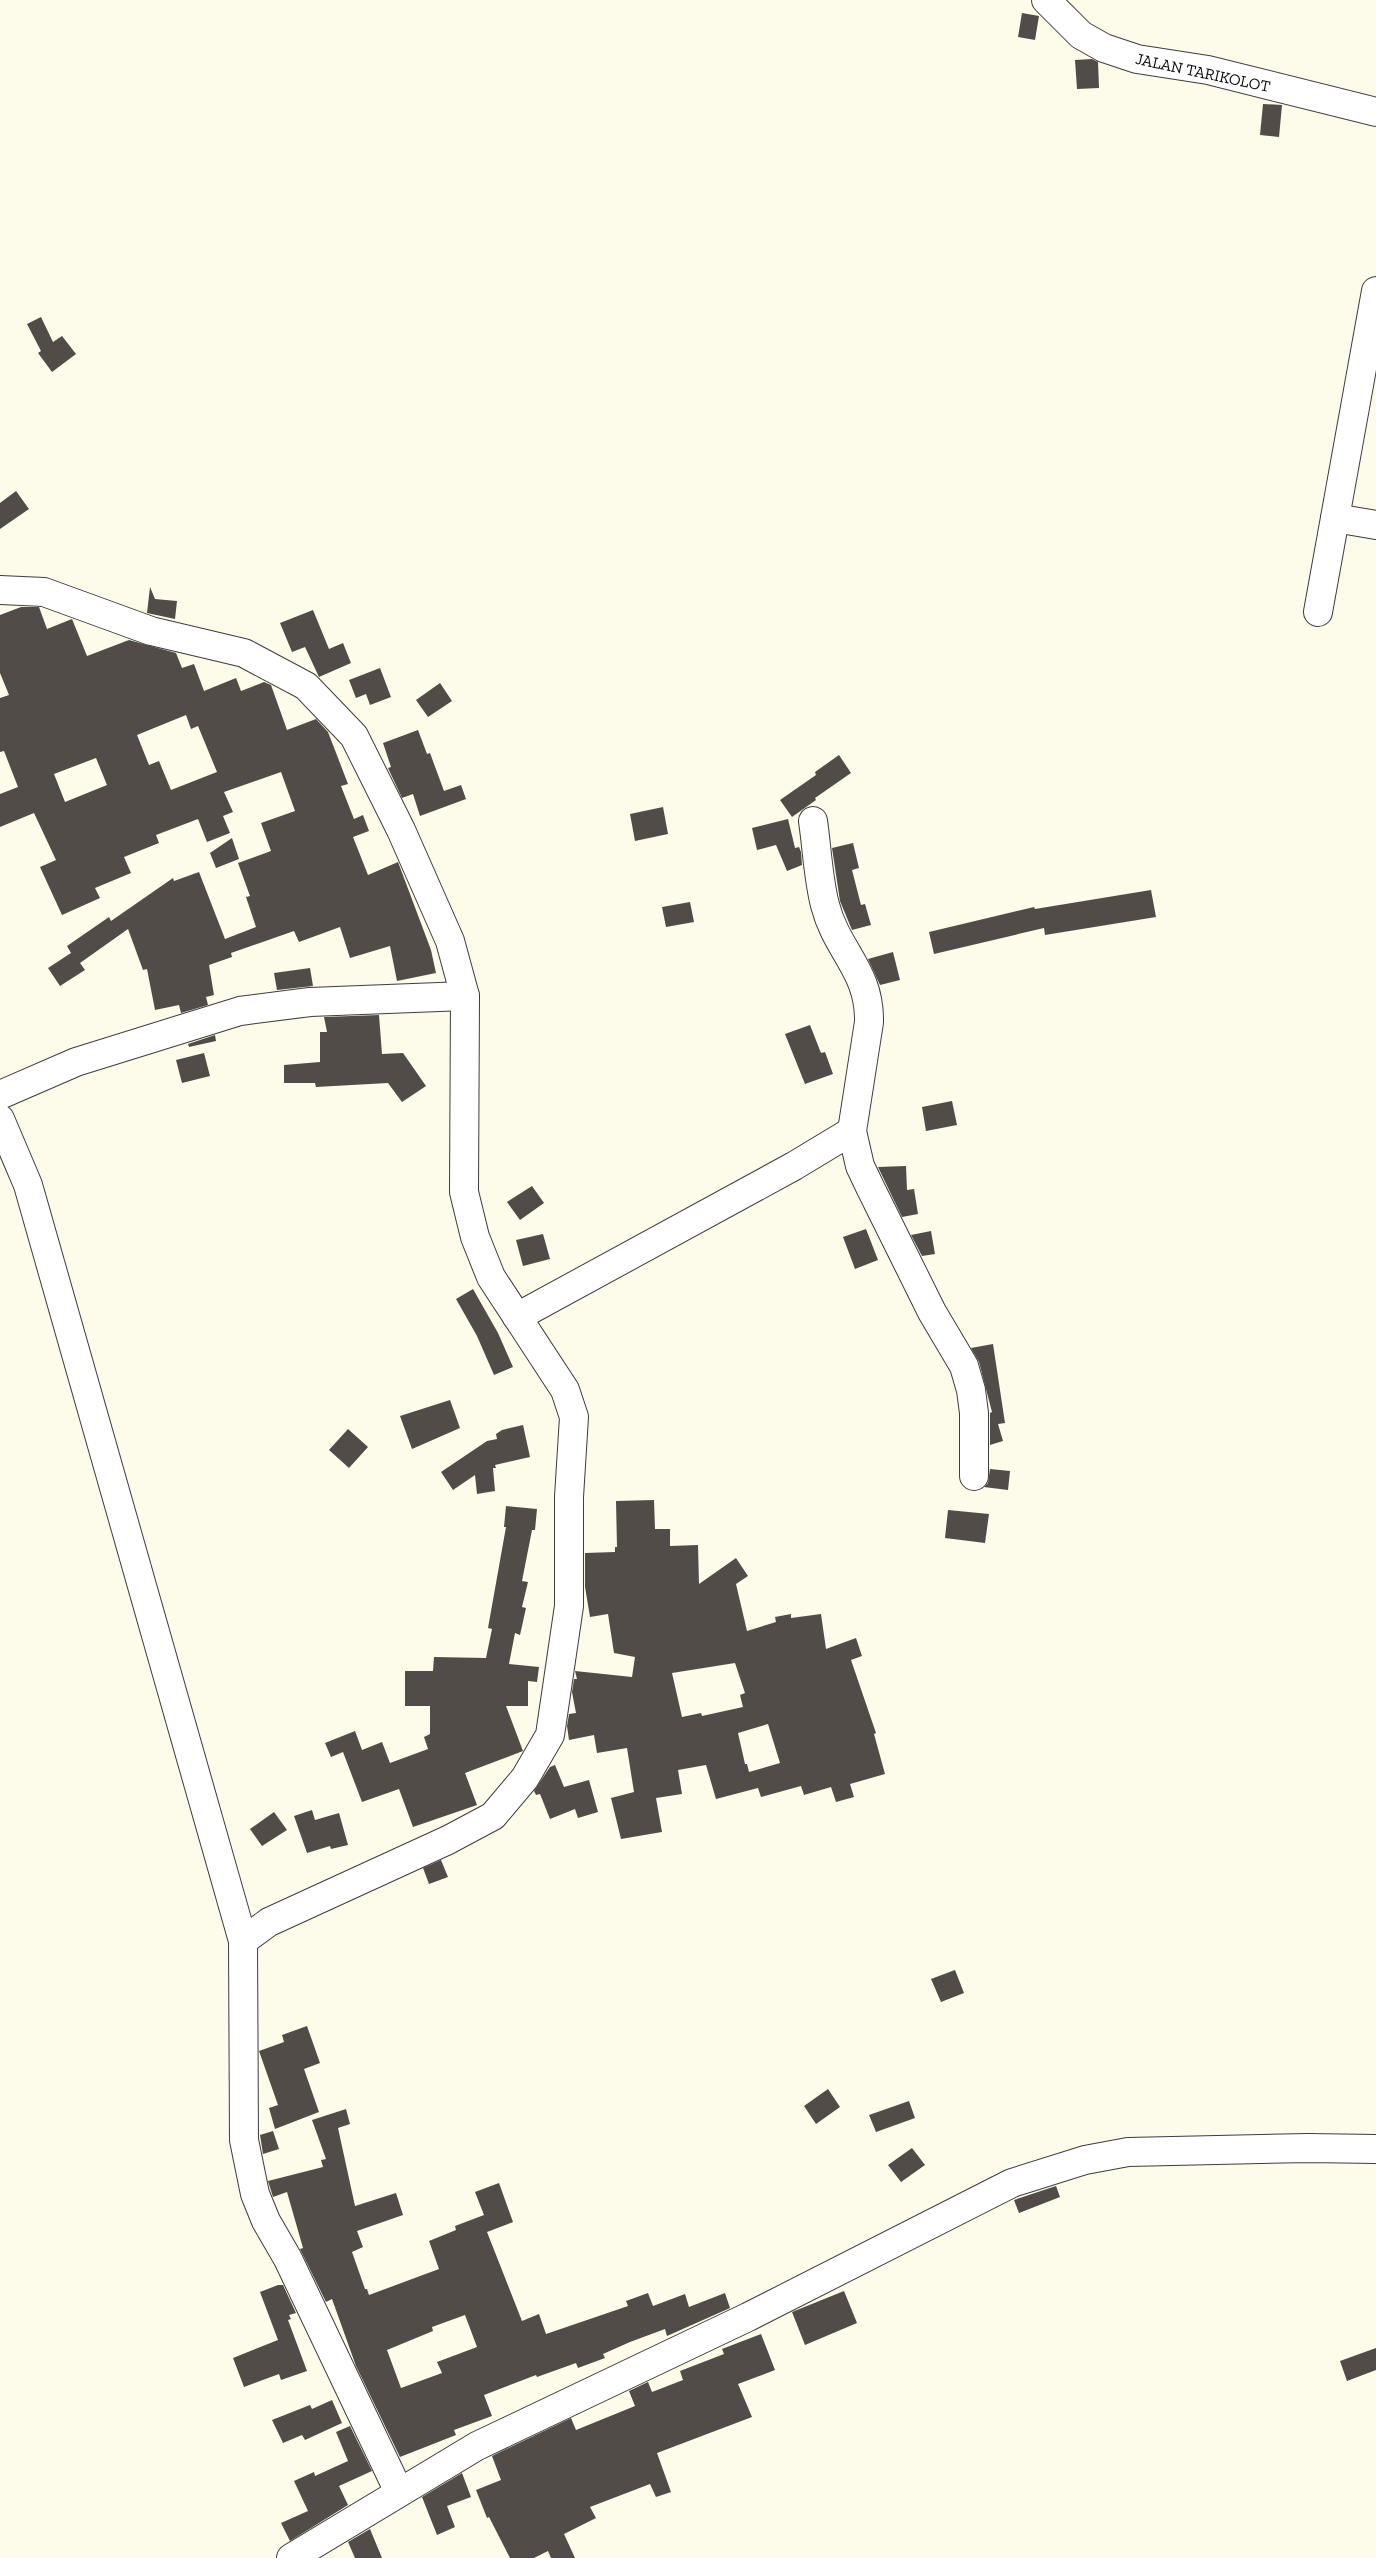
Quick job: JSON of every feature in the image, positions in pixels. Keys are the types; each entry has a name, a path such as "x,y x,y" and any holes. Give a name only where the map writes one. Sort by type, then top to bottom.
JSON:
{"street":[{"name":"JALAN TARIKOLOT","path":"1046,0 1082,35 1104,48 1137,59 1208,70 1376,112"},
{"path":"1318,612 1376,291"},
{"path":"1335,518 1376,526"},
{"path":"0,590 44,592 150,631 244,653 306,686 354,736 401,830 450,941 465,996 464,1192 474,1237 491,1278 565,1390 574,1417 570,1497 569,1606 550,1735 525,1778 492,1816 448,1840 269,1922 243,1941"},
{"path":"813,821 825,905 836,936 861,975 869,1004 869,1022 852,1131 860,1166 932,1312 964,1366 973,1405 976,1452 974,1476"},
{"path":"0,1095 76,1062 240,1011 310,1002 465,996"},
{"path":"0,1119 28,1184 243,1941 244,2140 255,2194 399,2492"},
{"path":"517,1317 794,1166 852,1131"},
{"path":"291,2558 399,2492 517,2426 748,2317 1012,2183 1085,2160 1128,2152 1308,2148 1376,2149"}],"building":[{"path":"1022,13 1039,16 1035,40 1018,37"},
{"path":"1092,59 1098,62 1099,88 1077,89 1075,60"},
{"path":"1263,104 1282,105 1279,137 1260,135"},
{"path":"41,317 53,342 62,336 76,354 52,372 38,353 41,351 27,324"},
{"path":"16,491 29,509 0,529 0,503"},
{"path":"150,587 155,599 177,601 175,619 147,613"},
{"path":"21,607 39,607 47,629 72,619 87,656 129,640 176,653 182,668 194,664 204,691 236,678 241,691 264,682 271,685 287,730 316,719 328,732 348,784 341,786 354,819 363,815 369,831 353,837 368,875 398,862 431,950 436,973 397,981 390,946 350,958 340,927 299,942 294,931 231,953 232,957 209,965 214,995 206,997 208,1005 181,1013 179,1005 155,1010 147,969 143,970 128,929 80,963 85,970 60,986 48,968 71,953 67,946 109,917 111,921 173,878 174,881 199,872 225,939 256,927 246,897 250,896 238,863 271,851 261,823 295,811 281,772 224,792 233,812 223,816 230,833 207,842 198,819 156,835 159,843 124,857 131,873 95,888 100,898 62,915 40,867 56,860 34,813 0,827 0,794 18,787 4,751 0,752 0,698 9,695 0,673 0,615","holes":["186,715 191,729 198,726 217,772 171,790 159,761 149,765 137,735","96,758 107,785 65,802 54,774"]},
{"path":"313,610 329,649 343,643 351,663 319,677 305,647 292,652 280,623"},
{"path":"380,668 391,697 370,705 366,694 356,698 349,680"},
{"path":"440,683 452,701 428,717 416,700"},
{"path":"418,730 427,754 430,753 444,791 461,785 466,799 420,816 413,794 402,798 388,768 391,767 383,743"},
{"path":"839,755 851,773 792,817 780,800 816,775 815,772"},
{"path":"663,807 668,834 635,841 630,814"},
{"path":"788,819 795,848 799,847 801,852 802,865 787,871 776,845 757,850 752,828"},
{"path":"232,838 239,859 216,868 210,853"},
{"path":"853,843 859,868 852,870 861,905 865,904 871,925 852,930 840,901 832,848"},
{"path":"1151,890 1156,917 1045,935 1044,928 934,954 929,932 1034,907 1035,909"},
{"path":"690,902 694,922 666,927 662,907"},
{"path":"893,952 900,980 880,985 868,959"},
{"path":"310,968 313,986 277,990 274,973"},
{"path":"379,1015 382,1054 403,1053 426,1086 402,1102 388,1083 316,1087 315,1083 284,1083 284,1065 320,1062 320,1032 327,1032 324,1017"},
{"path":"810,1025 821,1053 825,1052 833,1074 805,1084 785,1034"},
{"path":"215,1035 216,1041 189,1047 188,1044"},
{"path":"204,1053 210,1076 182,1083 176,1060"},
{"path":"952,1101 957,1125 926,1131 922,1107"},
{"path":"906,1166 907,1190 914,1189 918,1214 902,1217 878,1167"},
{"path":"532,1186 544,1203 520,1220 507,1202"},
{"path":"866,1229 878,1260 855,1269 843,1237"},
{"path":"931,1231 935,1254 922,1256 911,1235"},
{"path":"543,1234 550,1259 523,1266 516,1240"},
{"path":"473,1289 498,1333 513,1367 494,1375 477,1336 456,1299"},
{"path":"993,1344 1005,1423 998,1424 1003,1441 990,1445 990,1413 992,1412 979,1362 971,1348"},
{"path":"450,1400 460,1428 412,1449 400,1416"},
{"path":"523,1425 530,1457 495,1465 496,1468 493,1468 495,1491 477,1494 475,1475 453,1490 441,1472 487,1441 497,1439 496,1434 502,1430"},
{"path":"348,1429 368,1447 349,1468 329,1450"},
{"path":"990,1469 1010,1471 1008,1490 984,1487 988,1483"},
{"path":"654,1500 655,1529 670,1529 670,1546 698,1545 699,1584 736,1558 748,1576 736,1584 747,1631 776,1622 775,1617 791,1614 791,1618 821,1614 826,1649 856,1638 862,1656 851,1660 876,1733 874,1734 885,1774 850,1784 854,1797 836,1802 831,1787 804,1795 801,1786 761,1797 758,1788 716,1799 706,1765 678,1770 682,1794 656,1798 662,1832 621,1839 611,1798 634,1792 627,1748 597,1753 594,1735 569,1740 567,1726 569,1714 576,1713 572,1692 574,1679 577,1679 575,1671 632,1677 635,1657 614,1653 608,1614 590,1617 585,1587 585,1553 615,1552 615,1547 617,1547 616,1501","holes":["735,1663 745,1693 740,1695 743,1707 702,1716 701,1713 682,1717 672,1673","768,1724 780,1763 749,1772 747,1764 745,1764 738,1733"]},
{"path":"506,1506 537,1509 535,1530 532,1530 522,1581 528,1582 522,1607 526,1608 520,1635 515,1633 509,1664 539,1667 537,1682 528,1681 528,1706 506,1706 523,1751 465,1773 477,1805 413,1827 399,1789 362,1802 343,1752 331,1757 325,1743 355,1731 362,1750 382,1742 390,1763 428,1749 424,1737 430,1734 430,1706 405,1706 405,1671 433,1671 434,1657 486,1658 492,1629 488,1628 506,1527 504,1527"},
{"path":"948,1510 989,1514 985,1543 945,1538"},
{"path":"555,1765 564,1787 589,1780 598,1812 578,1818 575,1809 550,1819 540,1794 536,1795 534,1791 550,1767"},
{"path":"312,1810 315,1820 339,1813 348,1845 331,1849 330,1846 307,1853 294,1816"},
{"path":"274,1812 287,1830 262,1846 250,1829"},
{"path":"441,1860 448,1877 429,1884 423,1868"},
{"path":"955,1970 964,1993 941,2002 931,1979"},
{"path":"307,2026 320,2063 304,2069 319,2112 275,2129 269,2108 278,2105 259,2051 284,2042 282,2035"},
{"path":"828,2089 840,2107 816,2124 804,2106"},
{"path":"909,2101 915,2118 876,2132 869,2115"},
{"path":"346,2109 350,2124 338,2128 355,2206 396,2193 403,2215 357,2231 363,2247 352,2252 365,2289 367,2289 369,2295 439,2269 429,2241 456,2230 455,2226 484,2215 475,2192 499,2183 513,2222 487,2232 522,2321 539,2314 546,2334 628,2306 626,2301 648,2293 653,2306 685,2294 689,2307 725,2293 730,2308 667,2336 665,2329 630,2342 603,2354 605,2358 578,2368 576,2363 537,2377 536,2375 484,2395 492,2416 454,2430 456,2435 400,2457 356,2366 332,2299 326,2302 300,2249 303,2248 287,2192 273,2197 268,2181 323,2167 321,2160 326,2159 312,2120","holes":["465,2315 477,2347 437,2362 442,2373 401,2388 387,2350 433,2331 432,2327"]},
{"path":"273,2131 279,2149 263,2154 260,2135"},
{"path":"912,2148 925,2165 901,2182 888,2165"},
{"path":"1056,2186 1060,2197 1019,2213 1014,2200"},
{"path":"283,2285 296,2313 289,2315 291,2319 288,2320 307,2371 281,2380 279,2374 244,2387 233,2358 278,2340 260,2292"},
{"path":"844,2291 857,2323 805,2345 792,2312"},
{"path":"761,2334 775,2370 738,2384 752,2417 657,2453 671,2492 656,2497 650,2484 590,2507 596,2518 564,2534 575,2558 551,2558 548,2551 534,2558 510,2558 489,2517 487,2518 476,2490 501,2480 492,2456 571,2418 576,2430 635,2406 629,2391 648,2382 652,2392 683,2380 680,2371 724,2354 722,2349"},
{"path":"1376,2348 1376,2370 1347,2381 1340,2361"},
{"path":"332,2400 342,2423 305,2440 302,2435 283,2443 272,2420 310,2405 312,2409"},
{"path":"350,2426 372,2471 339,2486 348,2505 290,2541 281,2523 308,2511 294,2481 314,2472 315,2476 348,2461 336,2432"},
{"path":"462,2473 471,2497 447,2506 455,2527 437,2535 422,2497"},
{"path":"370,2529 382,2558 355,2558 348,2542"}]}
